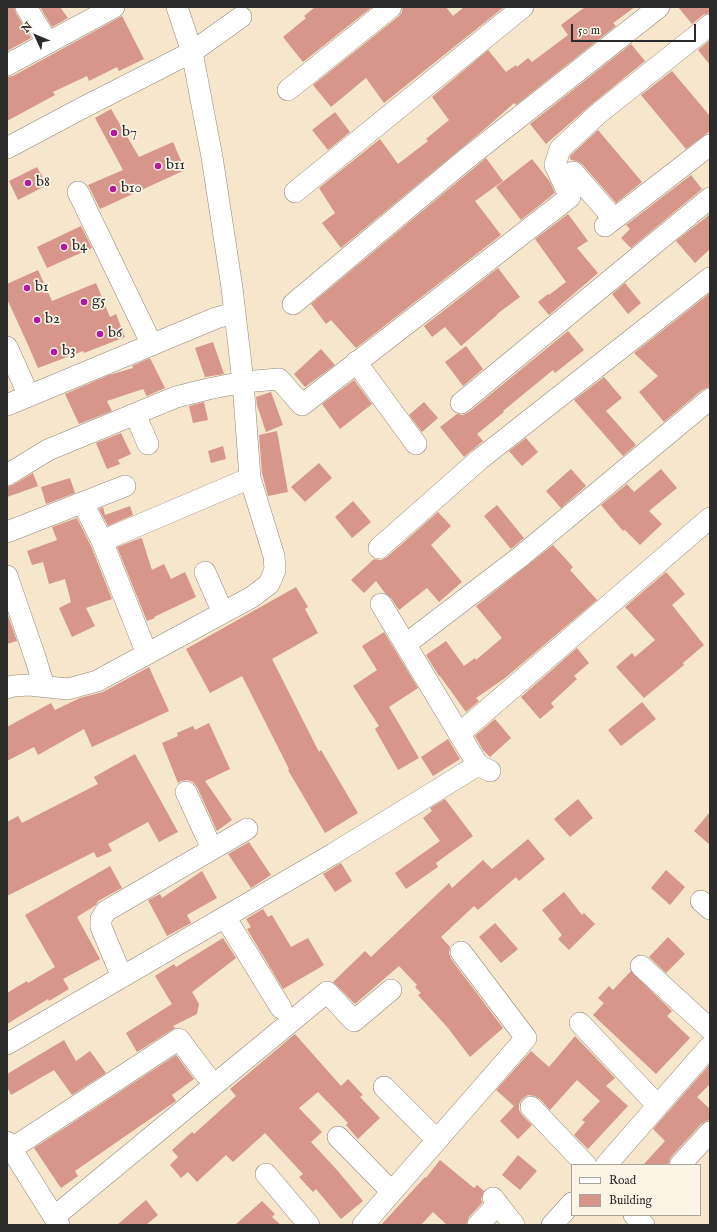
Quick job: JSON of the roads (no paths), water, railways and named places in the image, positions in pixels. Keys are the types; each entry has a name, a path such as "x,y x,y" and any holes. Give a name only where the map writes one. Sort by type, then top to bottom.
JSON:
{"street":[{"path":"26,7 48,43"},
{"path":"7,688 13,686 44,686 68,689 98,681 252,597 269,584 275,570 274,556 250,478 243,382 231,280 212,157 192,52 177,7"},
{"path":"288,90 391,7"},
{"path":"295,192 523,7"},
{"path":"293,304 466,159 659,7"},
{"path":"7,65 48,43 100,10"},
{"path":"7,148 192,52 241,17"},
{"path":"7,475 48,450 176,397 208,388 243,382 279,379 302,404 570,197 555,165 560,149 599,112 710,25"},
{"path":"573,172 610,223 710,144"},
{"path":"78,192 152,345"},
{"path":"461,403 710,198"},
{"path":"379,548 480,459 710,278"},
{"path":"7,405 216,318 234,313"},
{"path":"7,347 29,396"},
{"path":"356,362 416,444"},
{"path":"406,644 520,557 710,399"},
{"path":"134,414 148,444"},
{"path":"102,540 250,478"},
{"path":"7,532 125,486"},
{"path":"83,503 102,540 147,654"},
{"path":"459,734 710,518"},
{"path":"205,572 223,613"},
{"path":"8,584 44,686"},
{"path":"7,1044 333,854 485,768 459,734 381,604"},
{"path":"186,792 212,849"},
{"path":"122,977 101,927 101,918 106,911 247,829"},
{"path":"225,917 281,1008"},
{"path":"363,1225 526,1038 462,952"},
{"path":"641,966 710,1029"},
{"path":"206,1075 178,1039 9,1145 56,1221 327,992 354,1021 391,990"},
{"path":"580,1023 658,1106"},
{"path":"607,1164 710,1046"},
{"path":"384,1087 437,1140"},
{"path":"531,1107 585,1164"},
{"path":"681,1164 710,1132"},
{"path":"338,1137 392,1192"},
{"path":"266,1174 309,1225"},
{"path":"478,1225 495,1201 514,1225"},
{"path":"552,1225 571,1204"},
{"path":"635,1216 644,1225"}],"place":[{"name":"b7","path":"114,133"},
{"name":"b11","path":"158,166"},
{"name":"b8","path":"28,183"},
{"name":"b10","path":"113,189"},
{"name":"b4","path":"64,247"},
{"name":"b1","path":"27,288"},
{"name":"g5","path":"84,302"},
{"name":"b2","path":"37,320"},
{"name":"b6","path":"100,334"},
{"name":"b3","path":"54,352"}]}
